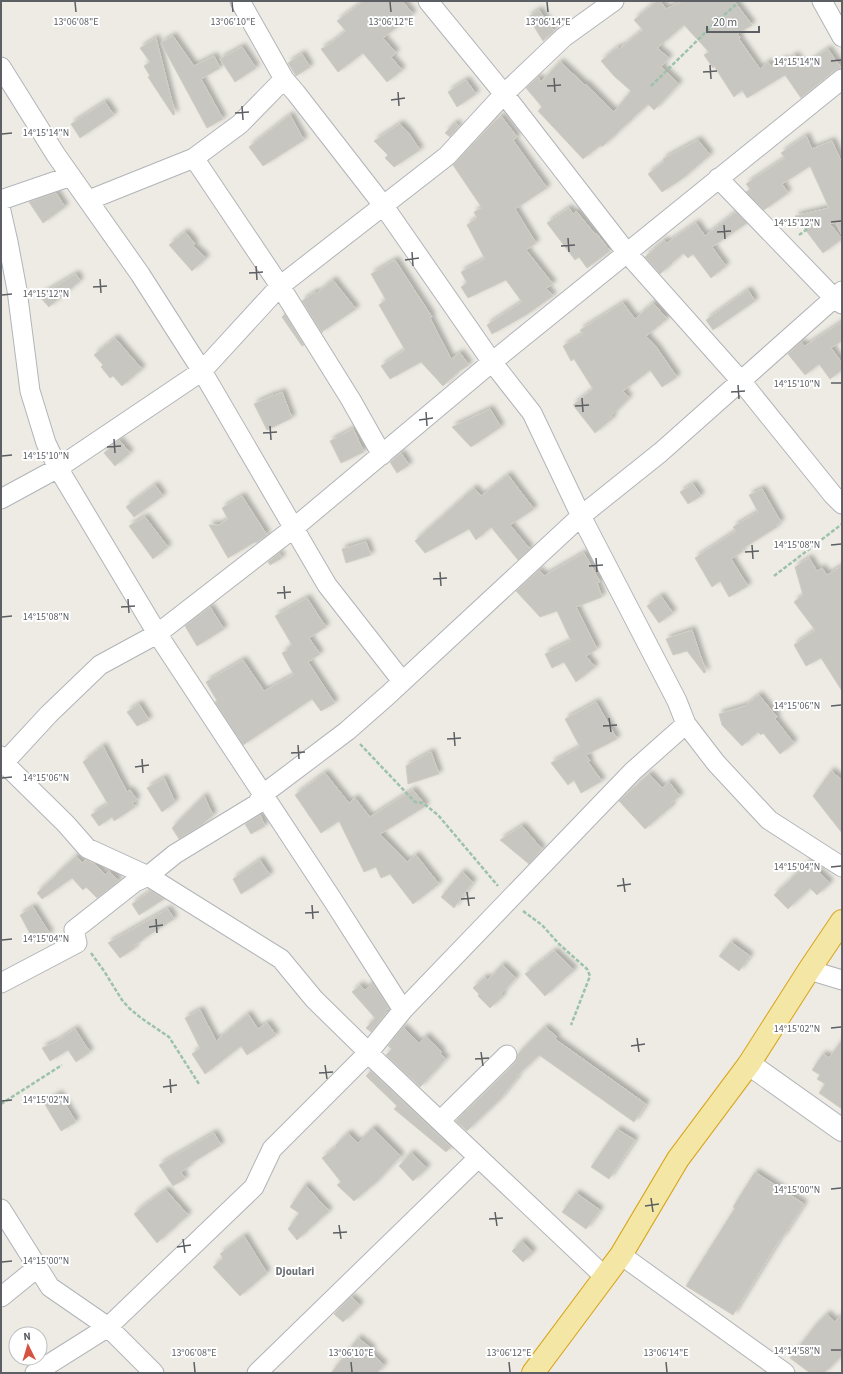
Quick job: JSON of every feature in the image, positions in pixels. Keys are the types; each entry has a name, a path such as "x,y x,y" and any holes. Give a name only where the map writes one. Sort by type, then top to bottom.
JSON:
{"highway":[{"path":"533,1373 621,1255 678,1159 749,1064 842,921"}],"street":[{"path":"240,1 284,79 383,205 492,362 532,413 581,516 677,701 686,724 716,763 769,820 842,867"},
{"path":"428,1 504,94 627,253 741,381 833,496 842,504"},
{"path":"1,499 58,468 202,371 280,286 447,156 504,94 564,37 614,1"},
{"path":"822,1 842,37"},
{"path":"1,67 71,176 140,274 202,371 295,527 327,585 402,682"},
{"path":"89,200 194,158 240,124 284,79"},
{"path":"605,1277 368,1053 314,999 281,959 148,876 87,848 66,824 2,761 100,665 157,634 295,527 492,362 842,79"},
{"path":"194,158 280,286 351,400 382,455"},
{"path":"1,200 71,176"},
{"path":"1,983 77,943 74,930 135,882 148,876 175,854 256,804 262,795 347,731 581,516 661,452 741,381 839,298 718,178"},
{"path":"1,211 17,290 30,391 46,443 58,468 157,634 332,899 403,1010"},
{"path":"35,1373 108,1326 254,1187 272,1148 368,1053 403,1010 633,771 686,724"},
{"path":"809,970 842,980"},
{"path":"440,1121 507,1055"},
{"path":"749,1064 842,1130"},
{"path":"257,1373 478,1158"},
{"path":"1,1209 50,1287 108,1326 154,1373"},
{"path":"621,1255 785,1373"},
{"path":"1,1297 38,1267"}],"path":[{"path":"651,86 716,22 740,1"},
{"path":"774,576 842,524"},
{"path":"347,731 415,802 423,803 438,815 510,900 542,925 559,944 587,969 590,976 571,1025"},
{"path":"74,930 104,971 122,1000 141,1018 170,1037 199,1084"},
{"path":"1,1104 62,1065"}],"building":[{"path":"364,1 402,1 413,14 383,38 396,53 391,57 402,70 387,82 363,53 338,72 321,49 330,44 346,31 337,21"},
{"path":"657,1 660,1 666,9 684,1 734,1 752,25 737,34 760,69 768,62 772,67 784,59 786,62 795,55 803,66 828,49 841,68 835,70 801,98 785,75 747,98 742,90 734,97 714,66 713,68 704,55 709,52 684,25 657,48 669,58 661,67 679,84 654,110 648,104 602,147 601,145 583,159 538,111 542,107 526,88 538,77 541,82 560,62 585,85 586,84 614,112 631,91 614,76 601,61 643,30 634,20"},
{"path":"539,10 554,31 543,41 528,17"},
{"path":"173,36 194,66 214,56 220,68 201,79 223,119 207,128 161,43"},
{"path":"156,38 175,114 173,115 148,77 150,76 144,66 150,62 140,48"},
{"path":"242,47 256,68 235,82 220,59"},
{"path":"302,54 310,67 296,76 288,63"},
{"path":"466,80 476,94 457,107 448,92"},
{"path":"105,102 114,115 80,138 71,124"},
{"path":"290,115 304,140 263,166 249,147"},
{"path":"501,116 517,137 513,140 547,188 515,209 536,243 526,250 553,284 546,288 553,296 526,315 492,334 487,325 522,302 506,280 468,298 461,287 467,283 461,272 485,259 467,225 477,218 474,212 482,208 453,165"},
{"path":"455,123 459,126 450,137 445,133"},
{"path":"400,124 408,132 420,150 394,167 385,158 388,155 374,141"},
{"path":"806,136 812,149 832,141 842,163 842,235 836,222 830,224 842,239 823,253 795,216 829,208 810,166 782,184 788,193 764,210 746,192 750,189 746,184 785,158 781,153"},
{"path":"698,140 710,155 682,179 662,192 648,174 664,162 663,159"},
{"path":"56,193 65,207 43,223 29,202"},
{"path":"569,208 573,214 576,211 610,251 587,268 579,257 575,260 547,223"},
{"path":"736,212 747,223 712,247 726,266 711,278 693,254 688,258 683,253 660,274 645,257 664,240 667,243 696,223 705,236"},
{"path":"185,232 195,244 193,246 206,258 192,271 169,245"},
{"path":"395,260 432,317 430,318 451,359 460,353 469,365 459,371 443,386 421,362 390,379 381,366 405,350 379,305 386,300 371,274"},
{"path":"76,274 80,281 49,307 39,296"},
{"path":"333,280 356,309 322,333 302,301 315,292 316,294"},
{"path":"748,290 755,301 713,330 706,320"},
{"path":"623,303 635,319 653,303 667,319 646,336 657,348 677,377 662,387 650,370 623,391 629,398 611,416 613,418 595,433 573,405 593,389 574,359 571,361 563,346 583,334 580,330"},
{"path":"285,314 304,345 302,346 282,317"},
{"path":"842,322 842,341 831,348 842,363 842,370 830,379 819,364 805,375 788,354 801,342 805,346"},
{"path":"115,338 142,369 122,386 113,376 110,378 101,367 103,365 94,355"},
{"path":"282,392 292,418 267,430 254,404"},
{"path":"490,409 501,427 471,447 452,427"},
{"path":"353,429 364,452 341,463 330,441"},
{"path":"119,440 130,453 115,466 104,453"},
{"path":"401,453 409,465 397,473 390,462"},
{"path":"508,475 534,509 510,525 530,549 518,560 491,527 476,540 469,529 425,553 415,541 474,488 481,496"},
{"path":"693,484 701,496 688,504 680,492"},
{"path":"155,485 163,496 134,517 126,507"},
{"path":"762,489 781,522 776,525 777,527 742,549 743,551 731,559 748,586 729,597 720,581 712,587 695,558 736,531 733,527 758,512 749,495"},
{"path":"242,496 267,535 256,543 255,542 228,558 209,525 219,525 228,519 222,508"},
{"path":"145,517 168,547 153,559 129,526"},
{"path":"366,542 371,555 346,563 342,549"},
{"path":"279,553 282,558 270,565 268,562"},
{"path":"584,553 600,582 597,583 602,597 576,607 597,649 586,656 595,667 576,682 564,662 552,668 545,654 571,641 557,611 540,617 516,591 539,570 544,576"},
{"path":"809,558 817,571 822,568 827,575 842,566 842,691 821,658 806,666 794,645 815,630 794,602 803,595 795,567"},
{"path":"661,596 673,613 659,623 647,606"},
{"path":"307,598 326,627 309,638 320,654 308,662 335,703 321,711 312,699 243,745 215,702 217,701 206,682 243,660 264,691 294,675 282,653 288,650 287,648 292,645 275,616"},
{"path":"210,607 224,629 197,646 185,626"},
{"path":"692,630 706,672 704,673 687,651 673,655 666,639"},
{"path":"759,695 777,717 775,719 794,743 780,754 763,733 761,735 758,732 742,746 722,725 719,714 745,706"},
{"path":"596,702 617,739 586,755 590,761 588,762 602,781 581,793 574,780 568,785 551,763 580,747 565,719"},
{"path":"139,704 149,720 137,726 127,712"},
{"path":"103,746 127,792 130,790 137,800 132,803 135,807 114,821 112,817 99,826 91,815 108,804 83,762"},
{"path":"431,752 439,774 408,784 406,766"},
{"path":"831,771 842,780 842,833 813,796"},
{"path":"325,773 349,803 355,798 370,817 413,790 426,806 380,834 407,862 416,855 439,884 413,904 390,874 381,878 376,867 364,872 339,821 321,833 295,795"},
{"path":"649,774 662,788 669,782 680,796 670,804 672,806 645,829 619,801"},
{"path":"164,778 175,802 162,812 147,788"},
{"path":"204,796 213,815 202,825 179,839 172,828"},
{"path":"260,815 265,826 251,834 245,824"},
{"path":"522,826 542,849 529,864 500,840"},
{"path":"76,856 82,863 86,860 94,863 105,875 109,871 119,881 97,898 86,887 83,890 72,878 42,899 37,893"},
{"path":"260,860 270,875 241,894 233,879"},
{"path":"809,862 830,883 817,895 810,888 788,909 774,895"},
{"path":"462,872 473,882 454,908 441,897"},
{"path":"151,891 164,899 139,915 132,904"},
{"path":"33,907 50,934 35,943 20,915"},
{"path":"168,909 174,919 134,945 135,948 120,958 108,943"},
{"path":"731,942 750,956 739,971 719,956"},
{"path":"554,951 574,970 545,996 525,974"},
{"path":"502,965 516,978 501,994 503,996 490,1008 478,996 479,994 473,988 485,977 488,980"},
{"path":"372,983 389,1008 385,1010 387,1012 371,1032 366,1028 375,1018 352,992 360,985 365,990"},
{"path":"200,1010 216,1041 248,1014 258,1029 267,1023 276,1035 247,1055 241,1046 205,1074 192,1054 200,1048 185,1018"},
{"path":"403,1027 419,1043 426,1036 442,1052 440,1054 446,1059 420,1087 386,1055 392,1049 388,1046"},
{"path":"545,1027 557,1037 555,1039 646,1104 634,1122 539,1055 516,1077 517,1078 500,1099 467,1131 456,1121 515,1063 518,1054"},
{"path":"75,1029 90,1052 76,1062 68,1050 50,1061 42,1048 55,1042"},
{"path":"842,1040 842,1109 819,1093 825,1084 817,1079 820,1075 812,1070 823,1054 829,1058"},
{"path":"371,1071 451,1147 446,1152 394,1109 397,1106 366,1076"},
{"path":"59,1094 76,1122 61,1131 44,1103"},
{"path":"373,1128 401,1156 375,1183 354,1201 337,1185 341,1182 322,1158 336,1147 335,1146 348,1133 358,1143"},
{"path":"617,1129 635,1140 609,1179 591,1167"},
{"path":"214,1133 221,1145 190,1164 191,1165 181,1172 185,1179 173,1186 159,1165"},
{"path":"411,1153 427,1168 413,1181 399,1166"},
{"path":"755,1172 804,1204 782,1238 781,1237 733,1315 686,1286 735,1208 733,1207"},
{"path":"305,1185 329,1211 297,1240 288,1229 299,1213 290,1207"},
{"path":"166,1190 188,1215 157,1243 134,1214"},
{"path":"576,1193 600,1210 586,1229 562,1212"},
{"path":"244,1236 267,1273 240,1296 213,1267 223,1258 220,1254"},
{"path":"522,1241 533,1252 523,1262 512,1251"},
{"path":"351,1297 360,1305 343,1322 334,1314"},
{"path":"827,1314 835,1322 842,1314 842,1355 824,1373 810,1373 790,1358 814,1327"},
{"path":"358,1338 372,1349 370,1352 384,1365 377,1373 331,1373"}],"district":[{"name":"Djoulari","path":"295,1271"}]}
